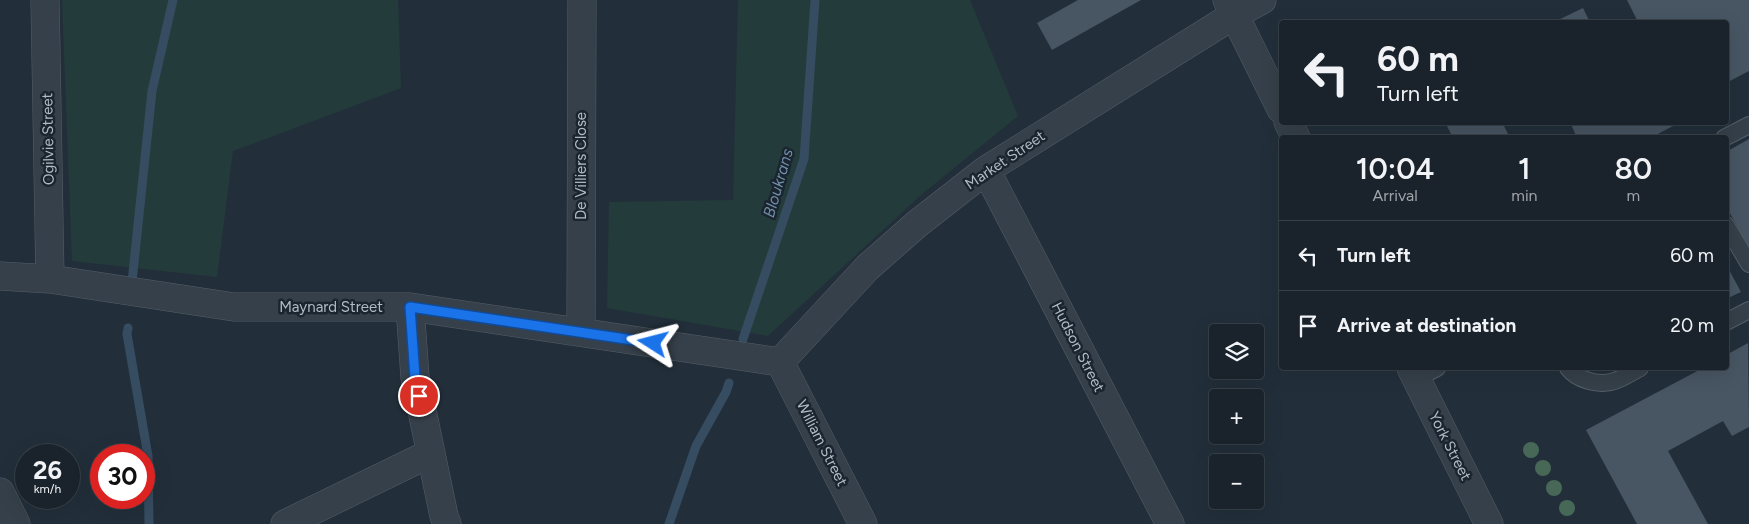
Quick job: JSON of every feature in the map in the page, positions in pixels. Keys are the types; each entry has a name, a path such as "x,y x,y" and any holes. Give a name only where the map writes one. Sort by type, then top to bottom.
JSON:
{"street":[{"name":"Ogilvie Street","path":"45,0 50,278"},
{"name":"De Villiers Close","path":"581,332 582,0"},
{"name":"Market Street","path":"780,362 868,267 917,224 986,170 1231,8 1262,0"},
{"path":"1231,8 1279,105"},
{"name":"Hudson Street","path":"986,170 1170,524"},
{"name":"Maynard Street","path":"0,276 50,278 234,307 410,307 780,362"},
{"path":"410,307 415,377 447,524"},
{"name":"William Street","path":"780,362 864,524"},
{"name":"York Street","path":"1421,371 1489,524"},
{"path":"285,524 431,453"},
{"path":"0,492 16,524"}],"lane":[{"path":"1729,135 1749,125"},
{"path":"1729,230 1749,264"},
{"path":"1729,320 1749,310"},
{"path":"1570,370 1574,375 1591,381 1612,382 1636,370"}],"green space":[{"path":"62,0 398,0 401,88 233,151 217,277 72,261"},
{"path":"738,0 970,0 1018,116 921,195 768,336 607,308 609,202 733,200"}],"building":[{"path":"1078,0 1141,0 1052,50 1037,23"},
{"path":"1627,0 1749,0 1749,71 1729,81 1729,20 1637,20"},
{"path":"1583,8 1589,20 1558,20"},
{"path":"1446,125 1504,125 1508,135 1452,135"},
{"path":"1571,125 1675,125 1656,135 1576,135"},
{"path":"1749,139 1749,248 1729,211 1729,150"},
{"path":"1729,270 1741,292 1729,298"},
{"path":"1748,343 1749,427 1732,436 1723,421 1668,451 1708,524 1637,524 1586,430 1699,370 1729,370 1729,353"}],"waterway":[{"path":"132,282 152,91 173,0"},
{"name":"Bloukrans","path":"743,339 804,159 815,0"},
{"path":"128,328 127,334 148,456 149,524"},
{"name":"Bloukrans","path":"669,524 696,446 726,392 729,383"}],"route":[{"path":"419,396 415,377 410,307 653,343"}]}
